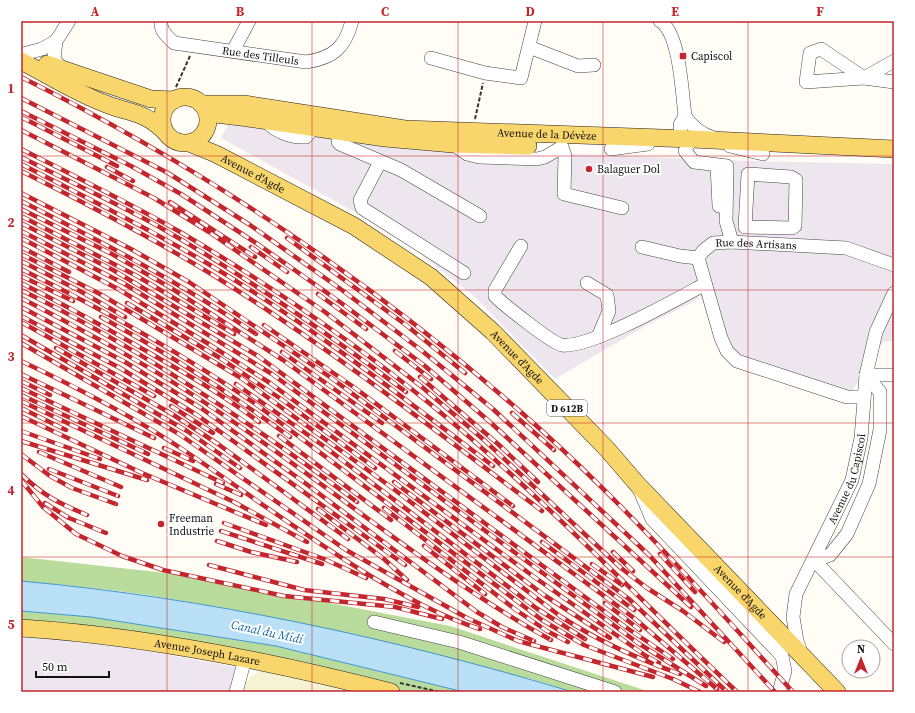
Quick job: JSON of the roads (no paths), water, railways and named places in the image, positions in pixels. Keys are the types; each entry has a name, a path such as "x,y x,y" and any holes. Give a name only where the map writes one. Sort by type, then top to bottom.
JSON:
{"main road":[{"path":"22,56 151,99 175,100 189,98 204,104 208,127 201,138 189,143 176,141 157,123 143,114 106,104 22,56"},
{"path":"166,133 162,118 169,104 175,100"},
{"name":"Avenue de la Dévèze","path":"204,104 244,104 405,129 624,138 686,134 727,141 894,149"},
{"name":"Avenue de la Dévèze","path":"204,104 215,114 266,120 339,132 453,144 610,149 686,134 763,154 894,159"},
{"name":"Avenue d'Agde","path":"205,133 216,154"},
{"name":"Avenue d'Agde","path":"189,143 216,154 354,226 430,277 493,332 607,448 638,485 837,692"},
{"name":"Avenue Joseph Lazare","path":"21,628 92,634 158,643 321,674 391,692"}],"street":[{"path":"63,70 54,59 56,41 69,21"},
{"name":"Rue des Tilleuls","path":"161,21 164,34 174,43 306,62 319,60 336,52 348,36 352,21"},
{"path":"233,51 249,21"},
{"path":"431,58 485,73 521,78 535,21"},
{"path":"660,21 669,31 674,44 686,134 694,162 716,166 718,204 726,221 732,242"},
{"path":"22,56 42,49 56,41"},
{"path":"529,47 578,66 594,65"},
{"path":"894,60 864,78 894,82"},
{"path":"339,132 338,142 380,162 402,170 480,216"},
{"path":"562,147 564,156 564,194 622,208"},
{"path":"380,162 360,200 362,208 464,272"},
{"path":"792,228 745,227 748,174 791,177 796,180 795,226 792,228 792,245"},
{"name":"Rue des Artisans","path":"698,258 703,251 713,243 732,242 846,248 894,265"},
{"path":"521,246 495,290 495,296 507,308 560,345 574,345 598,337 705,284"},
{"path":"642,247 680,256 698,258 721,338 727,351 737,361 847,397 864,397"},
{"path":"587,283 607,295 609,311 598,337"},
{"name":"Avenue du Capiscol","path":"804,658 797,640 793,617 796,594 852,480 861,438 866,375 876,332 894,293"},
{"path":"866,375 894,375"},
{"path":"866,375 880,392 880,430 869,484 847,534 830,555 814,560 894,644"},
{"path":"638,485 652,519 782,656 785,671 779,692"},
{"path":"374,622 459,642 615,692"},
{"path":"236,692 245,659"}],"water":[{"name":"Canal du Midi","path":"21,581 91,588 161,598 230,609 300,623 437,654 573,692 464,692 276,646 91,617 21,611"}],"railway":[{"path":"21,77 91,113 227,193 357,281 420,328 481,378 574,460 670,558 793,692"},
{"path":"21,98 168,173 250,225 342,290 421,350 493,409 649,555 775,692"},
{"path":"21,111 131,166 181,194 259,245 340,302 425,366 490,422 691,607"},
{"path":"21,117 117,166"},
{"path":"21,130 154,198 209,232 325,312 422,387 484,440 621,568 647,588 683,611 724,642"},
{"path":"21,149 142,211 214,252 246,272 370,357 429,403 509,472 586,544 737,692"},
{"path":"21,157 139,216 189,244 284,305 406,392"},
{"path":"21,164 163,238 210,265 283,311 354,361 493,466"},
{"path":"107,167 133,181"},
{"path":"21,171 144,235 216,277 258,304 382,390 542,511"},
{"path":"21,193 131,249 189,282 330,377 629,599 727,692"},
{"path":"21,201 170,280 228,315 256,334"},
{"path":"170,202 255,257"},
{"path":"21,209 112,254 171,288 283,360 634,618 717,689"},
{"path":"21,216 137,276 234,334"},
{"path":"21,223 113,270 258,356 627,628 673,659"},
{"path":"21,231 123,283 272,374 638,643 706,686"},
{"path":"21,238 118,289 270,383 537,579 646,656 659,663"},
{"path":"287,238 406,325 465,373"},
{"path":"21,247 69,272"},
{"path":"251,247 287,272"},
{"path":"21,254 100,294 241,378 391,487 560,616 574,625 618,649 680,674"},
{"path":"21,261 80,291 125,317"},
{"path":"21,269 141,332 229,386 257,405 542,620 584,645 673,679 700,692"},
{"path":"21,276 73,301"},
{"path":"21,283 95,322 191,377 226,398 259,422"},
{"path":"21,290 109,337 194,388 276,443 357,502"},
{"path":"318,294 366,329"},
{"path":"21,298 120,351 193,395 258,439 464,587 551,640"},
{"path":"127,303 220,358 281,399 375,468"},
{"path":"21,307 125,362 201,408 301,480 477,612 502,627 534,641"},
{"path":"21,316 120,368 197,415 405,565"},
{"path":"101,317 197,374 244,404 290,437"},
{"path":"21,322 154,396"},
{"path":"264,325 355,388 513,506"},
{"path":"21,335 187,431 240,468"},
{"path":"21,343 179,434 346,550 467,618 518,641 653,677"},
{"path":"56,348 172,414 218,444 348,539"},
{"path":"395,351 431,379"},
{"path":"282,352 382,423"},
{"path":"21,361 85,392 148,427 326,548 374,578 452,619 480,629"},
{"path":"21,374 154,438"},
{"path":"420,377 498,444 538,482"},
{"path":"21,381 50,395"},
{"path":"236,384 325,447 536,608 585,639"},
{"path":"21,388 223,483"},
{"path":"21,395 148,454"},
{"path":"21,401 234,502 307,542"},
{"path":"171,406 213,433"},
{"path":"21,408 66,430"},
{"path":"512,413 554,450"},
{"path":"21,416 142,473 266,525"},
{"path":"21,431 100,459"},
{"path":"279,436 391,520"},
{"path":"21,441 147,480"},
{"path":"164,448 193,461"},
{"path":"39,452 121,487"},
{"path":"21,454 50,476 72,488 116,504"},
{"path":"49,469 118,496"},
{"path":"21,474 37,488 52,498 87,515"},
{"path":"21,480 43,507 76,534 122,556 163,570 284,596 395,607 442,619"},
{"path":"394,482 544,595 610,638"},
{"path":"216,484 241,495"},
{"path":"45,503 69,518 106,533"},
{"path":"384,508 516,610 547,631 568,642"},
{"path":"318,509 384,559 407,580"},
{"path":"224,523 324,559 366,578"},
{"path":"221,531 322,564"},
{"path":"217,541 251,552 297,562"},
{"path":"542,542 634,610"},
{"path":"424,546 485,594"},
{"path":"613,552 633,571"},
{"path":"660,554 695,592"},
{"path":"592,564 622,585"},
{"path":"209,565 304,590 384,599 418,607"},
{"path":"605,603 640,630"}],"place":[{"name":"Capiscol","path":"683,56"},
{"name":"Balaguer Dol","path":"589,169"},
{"name":"Freeman Industrie","path":"161,524"}]}
